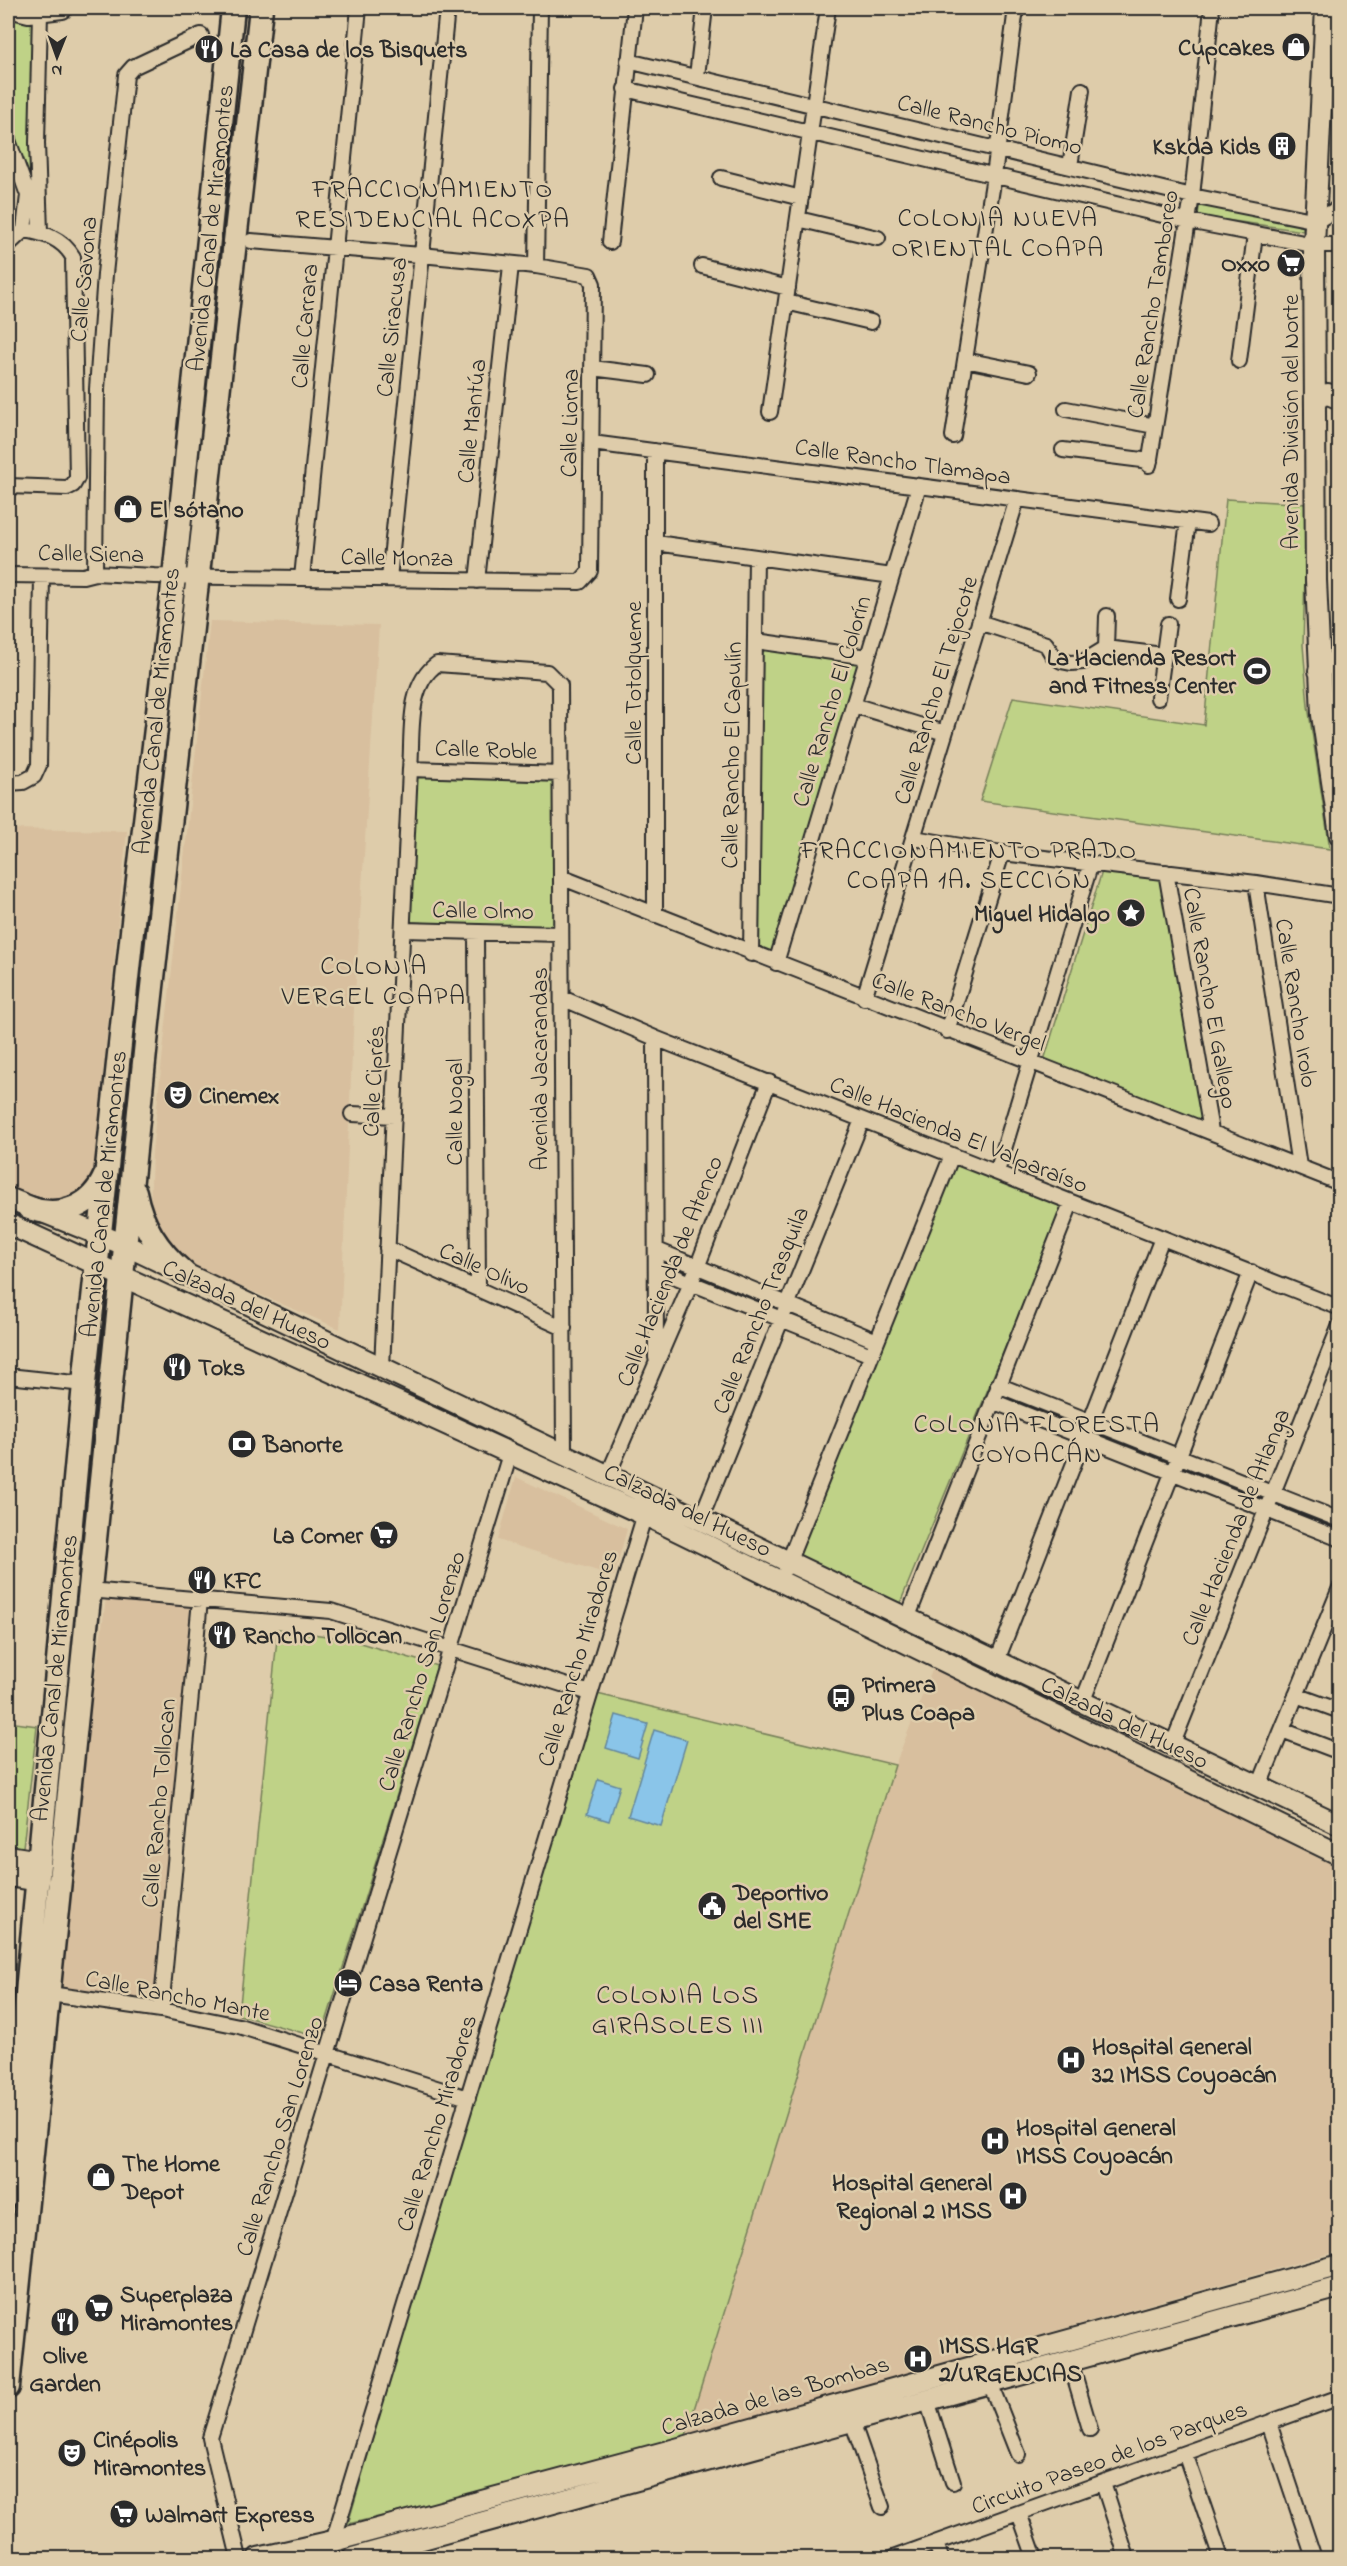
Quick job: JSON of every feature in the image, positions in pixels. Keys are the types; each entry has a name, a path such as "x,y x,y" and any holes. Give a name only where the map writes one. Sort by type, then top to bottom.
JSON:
{"main road":[{"path":"13,8 40,12 62,8"},
{"name":"Avenida Canal de Miramontes","path":"8,2195 84,1384 133,922 174,577 233,8"},
{"name":"Avenida Canal de Miramontes","path":"8,2387 134,1160 263,8"},
{"name":"Avenida División del Norte","path":"1326,8 1314,245 1318,647 1340,835"},
{"path":"1315,378 1327,386 1340,380"},
{"path":"1315,403 1320,396 1328,394 1340,399"},
{"path":"1318,647 1329,653 1340,650"},
{"path":"1319,671 1328,663 1340,664"},
{"path":"134,1160 134,1188 145,1226 162,1252 184,1273"},
{"path":"29,1208 47,1213 74,1208 97,1191 108,1169"},
{"name":"Calzada del Hueso","path":"8,1198 125,1245 701,1518 996,1664 1340,1825"},
{"name":"Calzada del Hueso","path":"8,1224 122,1274 645,1515 1340,1855"},
{"path":"8,1856 39,1871"},
{"path":"8,1876 39,1871"},
{"name":"Calzada de las Bombas","path":"258,2559 331,2550 687,2446 1340,2265"},
{"name":"Calzada de las Bombas","path":"353,2559 1340,2287"}],"street":[{"name":"Calle Carrara","path":"302,578 358,8"},
{"name":"Calle Siracusa","path":"388,579 447,8"},
{"path":"251,241 334,246 536,266 540,8"},
{"path":"610,242 635,8"},
{"path":"697,76 705,8"},
{"path":"770,412 828,8"},
{"path":"953,436 998,149 1016,8"},
{"name":"Calle Rancho Tamboreo","path":"1063,450 1149,463 1192,196 1212,8"},
{"path":"40,12 37,143 40,232"},
{"name":"Calle Savona","path":"95,573 97,389 105,274 126,75 133,67 201,35"},
{"name":"Calle Rancho Piomo","path":"628,60 1192,196 1317,221"},
{"name":"Calle Rancho Piomo","path":"625,89 811,131 1188,222 1314,245 1340,245"},
{"path":"1070,166 1082,90"},
{"path":"8,245 24,230 28,195 10,146 37,143"},
{"path":"721,178 801,198"},
{"path":"1317,221 1340,207"},
{"path":"798,219 878,238"},
{"path":"8,486 67,488 73,485 76,478 73,257 59,240 40,232 24,230"},
{"path":"1239,361 1256,234"},
{"name":"Calle Mantúa","path":"477,581 511,265"},
{"name":"Calle Liorna","path":"536,266 589,275 593,284 590,571"},
{"path":"702,266 788,288"},
{"path":"786,302 871,322"},
{"path":"965,360 1029,373"},
{"path":"592,368 648,375"},
{"path":"1066,409 1155,426"},
{"name":"Calle Rancho Tlamapa","path":"592,443 1208,524"},
{"name":"Calle Totolqueme","path":"655,915 656,451"},
{"name":"Calle Rancho El Colorín","path":"776,963 919,486"},
{"name":"Calle Rancho El Tejocote","path":"864,998 1017,499"},
{"path":"1178,599 1188,521"},
{"path":"656,543 892,576"},
{"name":"Calle Rancho El Capulín","path":"751,954 756,557"},
{"name":"Calle Monza","path":"198,577 580,582 590,571"},
{"name":"Calle Siena","path":"8,575 83,576 95,573 198,577"},
{"path":"8,783 23,782 34,777 40,758 42,576"},
{"path":"1106,648 1107,616"},
{"path":"979,622 1046,644 1060,661 1083,662 1106,648 1163,655"},
{"path":"1158,698 1168,624"},
{"path":"756,641 867,657"},
{"name":"Avenida Jacarandas","path":"417,689 424,673 437,664 547,672 560,685 563,878 561,934 564,1454"},
{"name":"Calle Ciprés","path":"382,1367 410,769 417,689"},
{"path":"853,705 945,733"},
{"name":"Calle Roble","path":"410,769 561,774"},
{"path":"914,838 1002,853 1256,883 1340,896"},
{"path":"946,1031 1002,853"},
{"path":"997,1172 1091,863"},
{"name":"Calle Rancho El Gallego","path":"1166,872 1211,1131"},
{"name":"Calle Rancho Vergel","path":"563,878 946,1031 1211,1131 1340,1183"},
{"name":"Calle Rancho Irolo","path":"1256,883 1299,1166"},
{"name":"Calle Olmo","path":"404,930 561,934"},
{"name":"Calle Nogal","path":"476,933 478,1289"},
{"name":"Calle Hacienda El Valparaíso","path":"562,998 655,1038 1340,1308"},
{"path":"655,1038 656,1363"},
{"name":"Calle Hacienda de Atenco","path":"608,1475 691,1282 769,1082"},
{"path":"352,1114 394,1116"},
{"name":"Calle Rancho Trasquila","path":"701,1518 862,1119"},
{"path":"780,1583 952,1155"},
{"path":"907,1619 1071,1203"},
{"path":"996,1664 1162,1238"},
{"name":"Calle Olivo","path":"387,1248 564,1328"},
{"path":"657,1251 877,1341"},
{"path":"656,1269 871,1355"},
{"path":"1082,1703 1251,1272"},
{"name":"Calle Hacienda de Atlanga","path":"1172,1746 1340,1325"},
{"path":"8,1376 84,1384"},
{"path":"998,1385 1340,1520"},
{"path":"992,1401 1340,1539"},
{"name":"Calle Rancho San Lorenzo","path":"239,2559 210,2438 510,1454"},
{"name":"Calle Rancho Miradores","path":"331,2550 652,1495"},
{"path":"1259,1786 1340,1588"},
{"path":"89,1590 331,1611 450,1651 590,1693"},
{"name":"Calle Rancho Tollocan","path":"161,2010 200,1600"},
{"path":"1296,1695 1340,1711"},
{"path":"1282,1730 1332,1749"},
{"name":"Calle Rancho Mante","path":"50,1994 161,2010 239,2026 468,2098"},
{"path":"1071,2361 1090,2429"},
{"path":"990,2383 1018,2454"},
{"name":"Circuito Paseo de los Parques","path":"893,2559 1340,2397"},
{"path":"927,2400 953,2481"},
{"path":"852,2421 882,2507"},
{"path":"1269,2423 1314,2559"},
{"path":"1185,2453 1221,2559"},
{"path":"1103,2483 1127,2559"},
{"path":"1019,2513 1035,2559"},
{"path":"936,2543 941,2559"}],"shaded area":[{"path":"210,621 379,625 354,1009 340,1329 184,1262 166,1246 150,1214 152,1152"},
{"path":"8,829 127,831 92,1185 59,1207 8,1191"},
{"path":"516,1477 627,1529 614,1576 498,1540"},
{"path":"107,1592 206,1602 157,2010 50,1994"},
{"name":"Hospital General 32 IMSS Coyoacán","path":"933,1668 1339,1868 1339,2251 686,2435 895,1765"}],"green space":[{"path":"8,12 32,21 33,178 26,176 8,129"},
{"path":"1200,199 1303,210 1303,231 1198,216"},
{"name":"La Hacienda Resort and Fitness Center","path":"1226,499 1307,504 1303,645 1308,706 1330,849 980,801 1013,697 1204,725"},
{"path":"759,645 865,659 776,956 752,949"},
{"path":"415,775 560,780 560,929 410,922"},
{"path":"1103,868 1162,878 1207,1124 1042,1067"},
{"path":"955,1162 1064,1204 898,1608 794,1555"},
{"path":"278,1629 347,1639 437,1666 321,2038 239,2015"},
{"path":"593,1693 895,1765 686,2435 687,2445 348,2524 472,2093"},
{"path":"8,1722 37,1726 23,1847 8,1845"},
{"path":"8,2002 16,2003 8,2079"}],"water":[{"path":"616,1715 648,1724 638,1758 606,1748"},
{"path":"654,1730 687,1740 661,1826 628,1816"},
{"path":"598,1779 620,1786 609,1821 587,1814"}],"place":[{"name":"Cupcakes","path":"1296,47"},
{"name":"La Casa de los Bisquets","path":"209,49"},
{"name":"Kskda Kids","path":"1282,146"},
{"name":"Oxxo","path":"1291,263"},
{"name":"El sótano","path":"128,509"},
{"name":"La Hacienda Resort and Fitness Center","path":"1257,671"},
{"name":"Miguel Hidalgo","path":"1131,913"},
{"name":"Cinemex","path":"178,1095"},
{"name":"Toks","path":"177,1367"},
{"name":"Banorte","path":"242,1444"},
{"name":"La Comer","path":"384,1535"},
{"name":"KFC","path":"202,1580"},
{"name":"Rancho Tollocan","path":"222,1635"},
{"name":"Primera Plus Coapa","path":"841,1698"},
{"name":"Deportivo del SME","path":"712,1906"},
{"name":"Casa Renta","path":"348,1983"},
{"name":"Hospital General 32 IMSS Coyoacán","path":"1071,2060"},
{"name":"Hospital General IMSS Coyoacán","path":"995,2141"},
{"name":"The Home Depot","path":"101,2177"},
{"name":"Hospital General Regional 2 IMSS","path":"1013,2196"},
{"name":"Superplaza Miramontes","path":"99,2308"},
{"name":"Olive Garden","path":"65,2322"},
{"name":"IMSS HGR 2/URGENCIAS","path":"918,2359"},
{"name":"Cinépolis Miramontes","path":"72,2453"},
{"name":"Walmart Express","path":"124,2514"}],"district":[{"name":"FRACCIONAMIENTO RESIDENCIAL ACOXPA","path":"433,203"},
{"name":"COLONIA NUEVA ORIENTAL COAPA","path":"998,232"},
{"name":"FRACCIONAMIENTO PRADO COAPA 1A. SECCIÓN","path":"969,864"},
{"name":"COLONIA VERGEL COAPA","path":"374,980"},
{"name":"COLONIA FLORESTA COYOACÁN","path":"1037,1438"},
{"name":"COLONIA LOS GIRASOLES III","path":"678,2008"}]}
